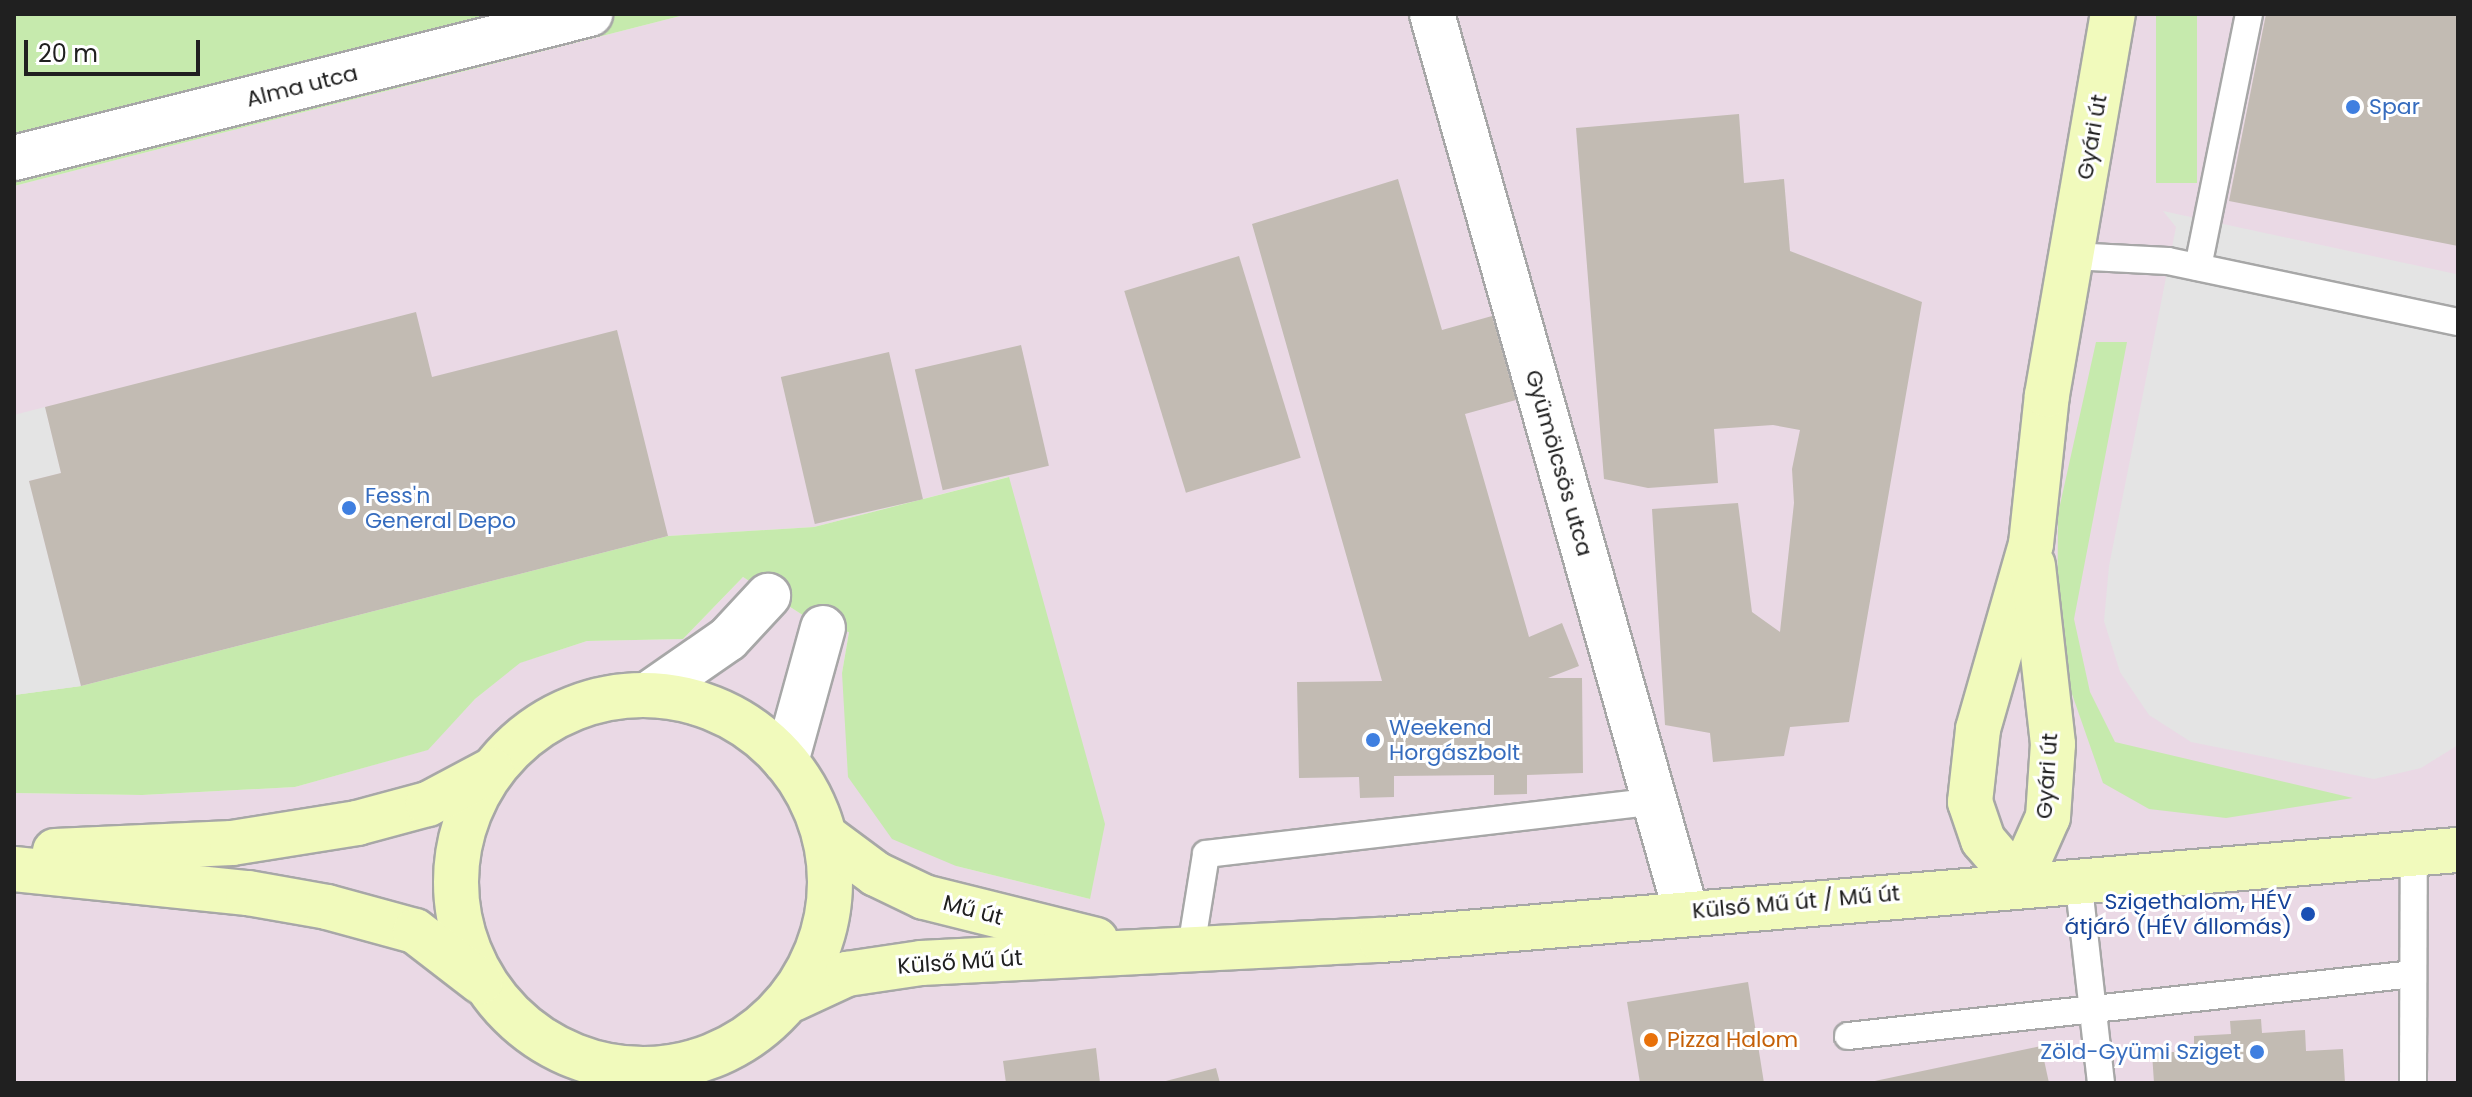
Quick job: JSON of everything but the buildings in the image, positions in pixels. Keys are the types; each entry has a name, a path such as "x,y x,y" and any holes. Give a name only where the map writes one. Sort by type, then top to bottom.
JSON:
{"street":[{"name":"Alma utca","path":"14,158 590,14"},
{"name":"Gyümölcsös utca","path":"1432,14 1686,912"},
{"name":"Gyári út","path":"2031,544 2053,744 2048,817 2019,882 1983,840 1970,802 1978,729 2031,544 2047,395 2113,14"},
{"path":"650,693 728,639 768,596"},
{"path":"786,762 823,628"},
{"path":"650,693 709,705 762,735 786,762 803,781 826,837 830,901 813,962 793,999 734,1063 628,1070 581,1061 508,1015 484,984 461,933 454,876 464,819 492,770 535,727 590,701 650,693"},
{"path":"14,853 232,843 291,835 428,804 492,770"},
{"name":"Mű út","path":"826,837 876,874 924,897 1133,949"},
{"name":"Külső Mű út / Mű út","path":"1133,949 1381,940 2019,882 2458,850"},
{"path":"14,869 248,893 327,907 415,931 484,984"},
{"name":"Külső Mű út","path":"793,999 847,974 876,968 1133,949"},
{"path":"556,1048 585,1083"}],"lane":[{"path":"2198,267 2249,14"},
{"path":"2071,256 2198,267 2458,322"},
{"path":"1191,948 1206,854 1655,801"},
{"path":"2413,1083 2414,853"},
{"path":"2078,878 2101,1083"},
{"path":"1848,1036 2413,974"}],"shaded area":[{"path":"688,14 2458,14 2458,1083 14,1083 14,793 142,795 295,787 427,750 475,699 519,663 587,641 683,639 743,577 823,628 849,632 842,673 956,866 1090,899 1008,477 814,527 668,536 81,686 14,695 14,186"},
{"path":"2163,211 2456,274 2458,268 2458,745 2421,768 2374,779 2191,742 2149,715 2120,672 2104,621 2109,566 2176,227"},
{"path":"45,407 61,473 29,481 81,686 14,695 14,415"}],"green space":[{"path":"14,14 688,14 14,186"},
{"path":"2156,14 2197,14 2197,183 2156,183"},
{"path":"2096,342 2127,342 2074,619 2090,692 2115,742 2353,798 2226,818 2149,809 2103,783 2057,651 2058,514"},
{"path":"1009,477 1105,824 1090,899 956,866 892,839 848,777 842,673 849,632 823,628 743,577 683,639 587,641 520,663 475,699 428,750 295,787 142,795 14,793 14,695 81,686 668,536 814,527"}],"place":[{"name":"Spar","path":"2353,107"},
{"name":"Fess'n General Depo","path":"349,508"},
{"name":"Weekend Horgászbolt","path":"1373,740"},
{"name":"Szigethalom, HÉV átjáró (HÉV állomás)","path":"2308,914"},
{"name":"Pizza Halom","path":"1651,1040"},
{"name":"Zöld-Gyümi Sziget","path":"2257,1052"}]}
